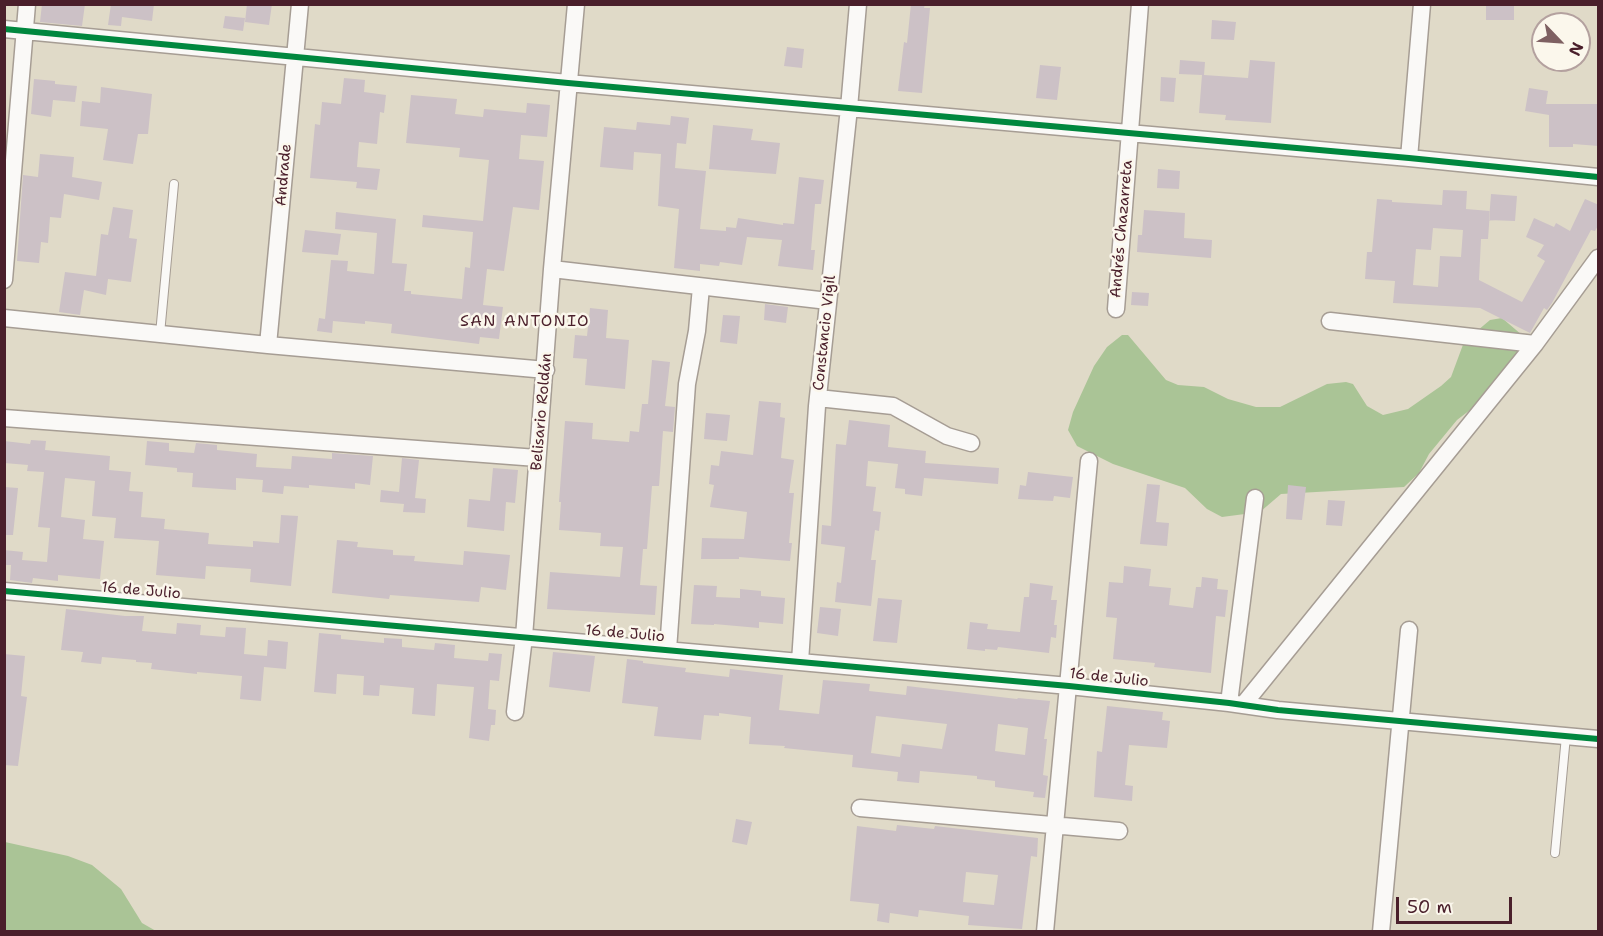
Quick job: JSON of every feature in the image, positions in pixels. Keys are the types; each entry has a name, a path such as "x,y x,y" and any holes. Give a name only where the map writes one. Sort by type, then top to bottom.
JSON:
{"street":[{"path":"4,280 27,4"},
{"name":"Andrade","path":"268,345 300,4"},
{"name":"Belisario Roldán","path":"515,712 524,637 552,270 576,4"},
{"name":"Constancio Vigil","path":"800,662 818,398 858,4"},
{"name":"Andrés Chazarreta","path":"1116,309 1140,4"},
{"path":"1409,158 1422,4"},
{"path":"4,29 1599,177"},
{"path":"1236,704 1535,344 1599,258"},
{"path":"552,270 828,301"},
{"path":"668,650 687,384 697,331 701,286"},
{"path":"4,318 268,345 546,369"},
{"path":"1330,321 1535,344"},
{"path":"818,398 893,406 947,436 971,443"},
{"path":"4,417 537,458"},
{"path":"1045,932 1089,461"},
{"path":"1236,704 1255,498"},
{"name":"16 de Julio","path":"4,591 1069,686 1278,710 1599,739"},
{"path":"1381,932 1409,630"},
{"path":"860,808 1119,831"}],"lane":[{"path":"160,334 174,184"},
{"path":"1555,853 1566,736"}],"green space":[{"path":"1502,318 1529,341 1503,394 1470,410 1457,420 1429,454 1419,473 1404,487 1281,494 1260,512 1222,517 1207,509 1185,488 1113,464 1077,446 1068,430 1073,412 1094,366 1107,347 1122,335 1128,335 1166,380 1178,385 1204,387 1228,399 1256,407 1280,407 1327,384 1346,382 1353,384 1367,406 1383,415 1408,409 1441,386 1451,377 1464,342 1490,320"},
{"path":"5,842 68,856 92,865 121,889 142,923 156,931 5,931"}],"building":[{"path":"42,4 85,4 82,26 40,22"},
{"path":"111,4 154,4 152,21 122,17 121,26 108,25"},
{"path":"247,4 272,4 269,25 245,22"},
{"path":"911,4 925,4 924,8 930,8 922,93 898,91 904,42 907,43"},
{"path":"1486,4 1514,4 1514,20 1486,20"},
{"path":"225,16 245,18 243,31 223,28"},
{"path":"1212,20 1236,22 1234,40 1211,39"},
{"path":"787,47 804,49 802,68 784,66"},
{"path":"1180,60 1205,62 1204,75 1248,78 1250,60 1275,62 1271,123 1225,120 1226,115 1199,113 1202,75 1179,74"},
{"path":"1040,65 1061,67 1057,100 1036,98"},
{"path":"1161,77 1176,78 1174,102 1160,101"},
{"path":"344,78 365,80 364,92 386,95 384,113 380,112 377,144 359,142 357,167 380,169 377,190 356,188 357,182 310,178 315,124 320,125 322,102 341,104"},
{"path":"34,79 77,86 75,102 53,100 51,117 31,114"},
{"path":"101,87 152,94 148,134 138,134 133,164 103,160 108,129 80,126 82,101 100,103"},
{"path":"1529,88 1548,91 1546,104 1599,104 1599,146 1573,144 1573,147 1549,147 1549,115 1525,111"},
{"path":"411,95 457,99 455,114 483,117 484,109 526,113 527,103 550,105 547,137 521,135 519,159 544,161 539,210 513,207 504,271 487,269 483,305 503,307 499,339 480,337 479,344 391,333 392,324 365,321 365,324 333,321 332,333 317,331 319,318 325,319 331,260 348,261 347,271 374,274 377,233 335,229 336,212 396,219 392,263 407,264 404,291 411,291 411,294 462,299 465,267 470,268 473,232 422,227 423,215 483,221 489,160 459,157 460,148 406,143"},
{"path":"671,116 689,118 686,144 677,143 675,168 706,171 700,229 726,231 726,227 736,228 738,218 783,225 783,223 794,224 799,177 824,180 821,204 815,204 811,250 815,250 813,270 778,266 782,240 747,237 742,265 720,262 719,266 700,264 700,271 674,268 679,209 658,206 661,154 634,152 633,170 600,167 604,127 636,130 637,122 670,125"},
{"path":"713,125 753,129 751,140 780,143 776,174 709,169"},
{"path":"40,154 74,157 72,177 102,182 99,200 64,194 61,218 50,217 48,243 41,242 39,263 17,261 23,175 38,177"},
{"path":"1158,169 1180,171 1179,189 1157,188"},
{"path":"1443,190 1467,191 1466,209 1490,211 1488,239 1481,239 1479,280 1522,302 1545,261 1537,256 1544,245 1526,237 1534,218 1554,227 1556,223 1570,231 1585,199 1599,205 1599,224 1595,231 1591,230 1552,303 1547,310 1544,308 1530,333 1480,308 1393,303 1395,281 1365,279 1367,252 1372,252 1377,199 1442,205","holes":["1433,228 1463,230 1461,257 1440,256 1438,287 1413,285 1416,249 1431,250"]},
{"path":"1491,194 1517,196 1515,221 1489,220"},
{"path":"113,207 133,210 129,238 137,239 131,282 108,279 106,295 84,290 80,315 59,312 65,272 96,276 101,234 108,235"},
{"path":"1144,210 1185,213 1184,238 1212,240 1211,258 1137,252 1138,235 1142,235"},
{"path":"305,230 341,234 338,255 302,252"},
{"path":"1132,292 1149,293 1148,306 1131,305"},
{"path":"765,304 788,307 786,323 764,320"},
{"path":"590,308 608,310 606,338 629,340 625,389 585,385 587,359 573,358 575,335 587,336"},
{"path":"723,315 740,316 737,344 720,342"},
{"path":"652,360 670,362 665,406 675,407 673,432 663,431 659,486 652,486 647,549 643,549 640,585 657,586 655,615 547,609 550,572 620,577 623,547 600,546 601,533 559,530 565,421 593,423 592,439 629,442 630,431 639,432 642,404 648,404"},
{"path":"759,401 781,403 780,417 785,418 781,458 794,460 789,493 794,493 789,543 792,543 790,561 739,557 739,559 701,559 702,538 744,539 747,512 710,507 714,485 709,484 711,465 719,466 721,451 753,455"},
{"path":"706,413 730,415 727,441 704,439"},
{"path":"849,420 890,425 888,447 926,451 925,463 999,468 998,484 924,478 922,496 905,494 905,489 895,488 898,464 868,461 866,486 876,487 873,511 881,512 879,531 875,530 871,560 876,560 871,606 835,602 837,582 841,583 845,547 821,544 822,525 831,526 836,444 846,445"},
{"path":"31,440 46,441 45,450 110,456 109,470 131,472 129,491 143,492 141,517 165,519 164,529 209,533 208,544 253,547 253,541 279,543 281,515 298,516 291,586 250,582 251,569 206,566 205,579 156,575 159,541 114,538 116,518 92,516 95,481 65,478 61,517 85,520 83,539 104,541 100,579 58,575 58,581 33,578 32,583 10,580 11,565 4,565 4,550 23,552 22,560 47,562 50,528 38,527 44,472 27,471 28,465 4,463 4,441 30,444"},
{"path":"147,441 169,443 169,451 194,453 196,443 217,445 217,450 257,454 256,467 291,469 292,456 332,459 332,453 373,456 370,485 355,483 355,489 309,485 309,488 284,486 283,494 262,492 263,480 236,478 236,490 192,487 193,473 177,472 177,468 145,465"},
{"path":"402,458 419,460 415,498 426,499 425,513 403,512 404,504 380,502 381,490 399,492"},
{"path":"493,468 518,470 515,503 506,502 504,531 467,527 469,499 490,501"},
{"path":"1028,472 1073,477 1070,498 1054,496 1053,501 1018,499 1020,485 1026,486"},
{"path":"1147,484 1160,485 1156,522 1169,523 1167,546 1140,544"},
{"path":"1288,485 1306,487 1302,520 1286,519"},
{"path":"4,487 18,488 13,535 4,535"},
{"path":"1328,500 1345,501 1342,526 1326,525"},
{"path":"337,540 358,542 357,547 393,550 393,555 415,556 414,561 463,565 464,551 510,555 506,590 481,587 479,602 390,595 389,599 332,593"},
{"path":"1124,566 1151,569 1149,586 1171,588 1169,605 1193,608 1196,587 1201,587 1202,577 1218,579 1217,589 1228,590 1225,617 1216,616 1211,673 1154,667 1155,663 1113,659 1117,618 1106,617 1109,582 1123,583"},
{"path":"1030,583 1053,586 1051,600 1057,600 1054,625 1057,625 1056,638 1051,637 1049,653 998,647 997,650 985,649 985,651 967,649 970,622 988,624 987,629 1020,632 1024,597 1029,597"},
{"path":"694,585 717,586 716,597 740,598 740,589 761,591 761,596 785,598 783,624 759,622 759,628 691,624"},
{"path":"878,598 902,600 897,643 873,641"},
{"path":"820,607 841,609 838,636 817,633"},
{"path":"66,609 144,616 142,631 176,634 177,623 201,625 200,635 225,637 226,627 246,628 244,654 267,656 268,640 288,642 286,669 264,667 261,701 240,699 242,676 151,669 152,663 102,657 101,664 81,662 83,652 61,650"},
{"path":"319,633 341,635 341,639 384,643 384,638 402,639 402,647 434,650 435,643 455,645 454,658 488,661 489,653 502,654 499,681 490,680 488,709 496,710 495,725 491,725 489,741 469,738 474,687 437,684 435,716 412,714 414,688 380,685 379,696 363,695 364,676 337,674 336,694 314,692"},
{"path":"553,652 595,656 590,692 549,687"},
{"path":"4,654 25,656 21,696 27,697 18,766 4,765"},
{"path":"627,659 686,668 685,672 729,677 730,669 783,675 779,710 819,714 823,680 870,684 869,691 906,695 907,686 1050,701 1044,739 1047,739 1043,775 1048,776 1045,798 1033,797 1034,792 995,787 995,781 977,779 977,776 920,771 919,783 897,781 898,772 852,767 853,755 749,744 751,717 719,713 719,716 704,715 701,740 654,736 658,707 622,703","holes":["876,716 947,724 942,749 902,744 900,757 871,753","998,724 1028,728 1025,755 995,751"]},
{"path":"1107,706 1163,712 1162,720 1170,721 1167,748 1129,745 1125,785 1133,786 1132,801 1094,797 1097,751 1102,752"},
{"path":"736,819 752,822 747,845 732,842"},
{"path":"897,825 934,829 935,826 1038,838 1037,857 1031,856 1022,929 968,925 969,916 919,910 918,917 890,913 889,923 877,921 879,904 850,901 857,826 896,831","holes":["966,872 998,875 994,905 963,902"]}],"cycle path":[{"path":"4,29 1598,177"},
{"path":"4,591 1069,686 1278,710 1598,739"}],"district":[{"name":"SAN ANTONIO","path":"525,322"}]}
